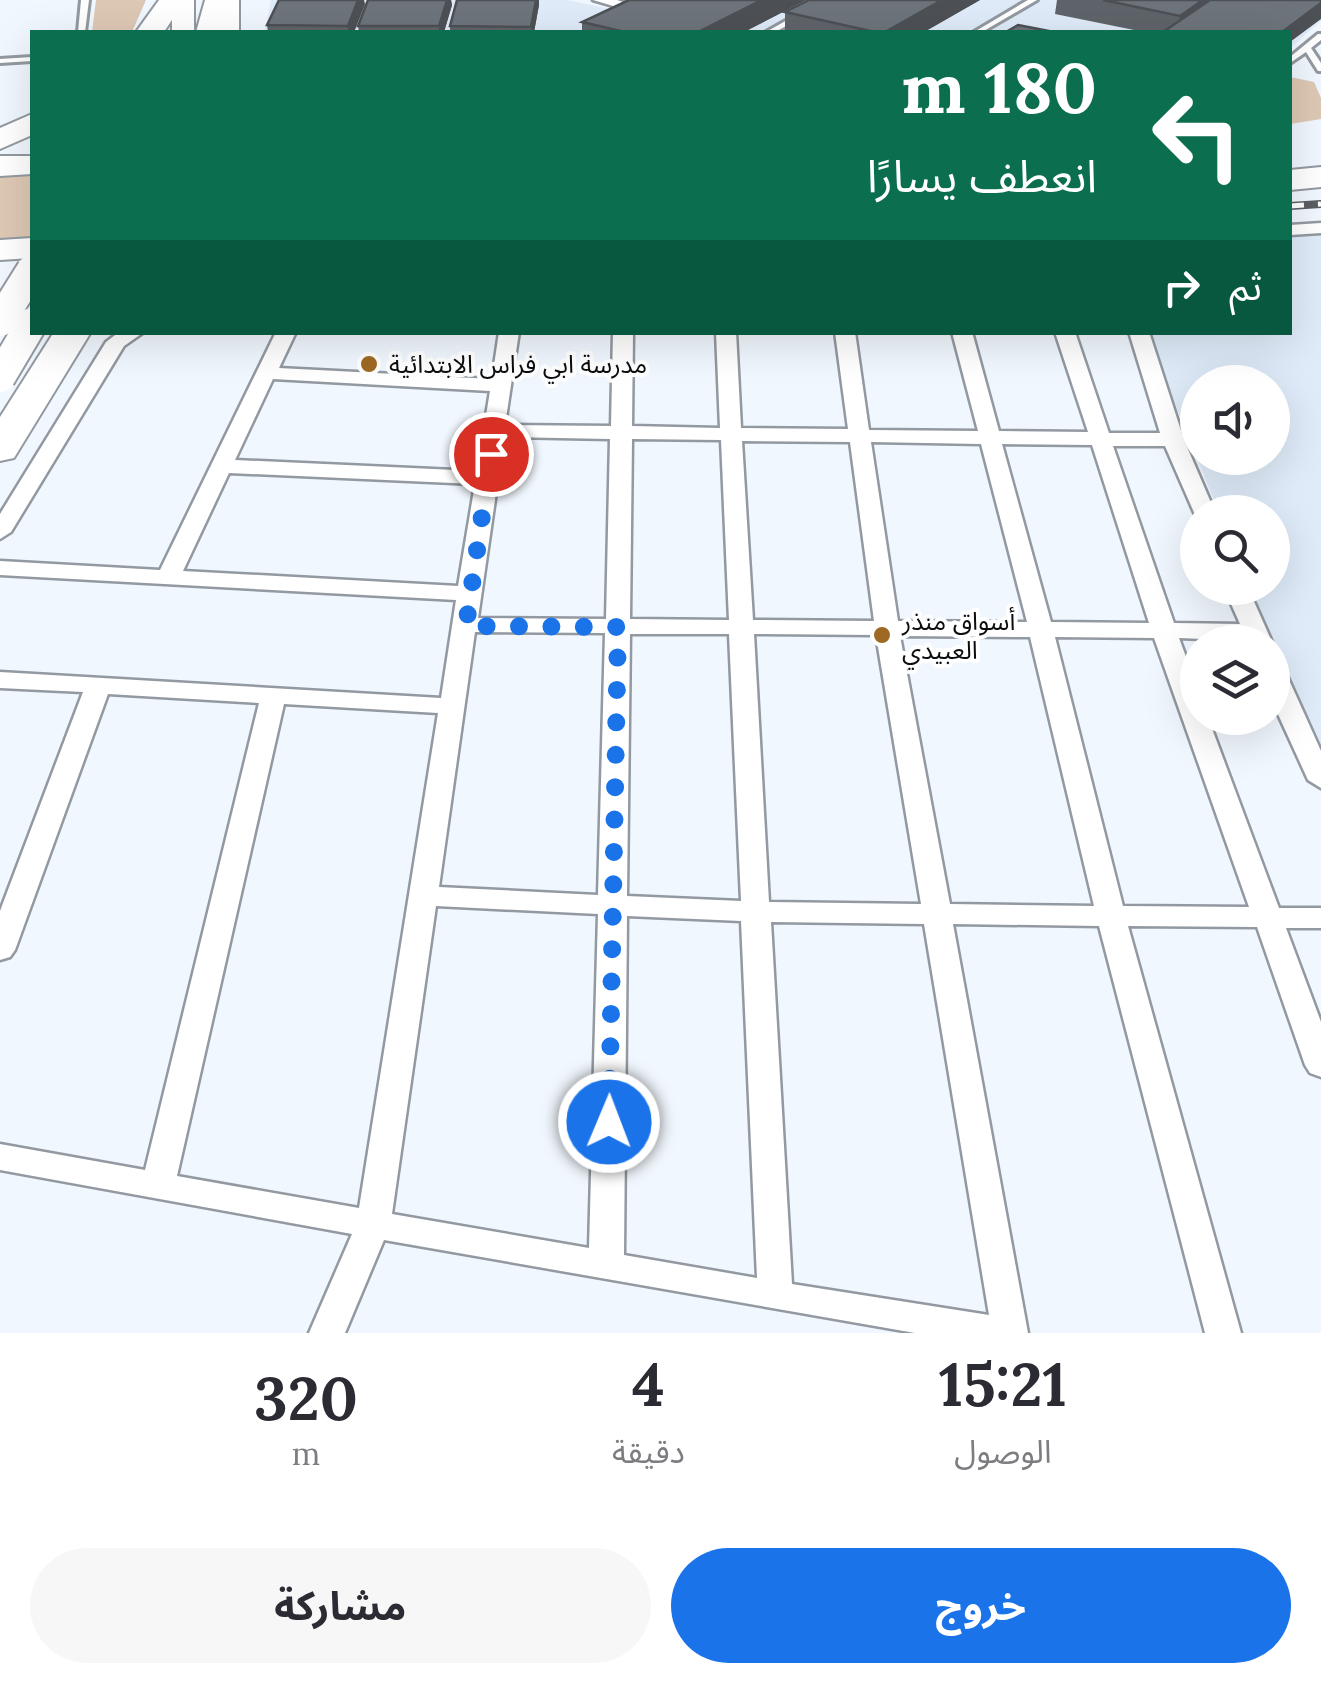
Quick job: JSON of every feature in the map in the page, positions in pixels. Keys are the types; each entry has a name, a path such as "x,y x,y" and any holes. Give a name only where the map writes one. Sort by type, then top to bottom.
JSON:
{"highway":[{"path":"151,30 172,0"},
{"path":"224,30 226,0"},
{"path":"0,140 30,124"},
{"path":"1292,165 1321,163"},
{"path":"0,166 30,166"},
{"path":"1292,180 1321,178"},
{"path":"0,449 71,335"}],"main road":[{"path":"182,0 183,30"},
{"path":"208,30 216,0"},
{"path":"0,321 16,261"},
{"path":"0,377 30,326"}],"street":[{"path":"600,0 641,6"},
{"path":"1292,230 1321,228"},
{"path":"0,532 116,342 129,335"},
{"path":"168,577 285,335"},
{"path":"327,1333 373,1226 510,335"},
{"path":"606,1266 623,335"},
{"path":"726,335 775,1296"},
{"path":"0,1158 775,1296 1010,1333 886,629 845,335"},
{"path":"963,335 1110,913 1224,1333"},
{"path":"1066,335 1164,631 1321,1065"},
{"path":"1140,335 1173,440 1197,495"},
{"path":"266,373 501,386"},
{"path":"494,431 1173,440"},
{"path":"221,466 487,478"},
{"path":"0,568 470,594"},
{"path":"466,626 1180,632"},
{"path":"0,680 452,706"},
{"path":"0,950 98,686"},
{"path":"158,1186 273,696"},
{"path":"1290,711 1321,780"},
{"path":"423,896 756,912 1321,918"}],"lane":[{"path":"81,30 85,0"},
{"path":"981,30 1033,0"},
{"path":"620,17 641,6"},
{"path":"774,30 816,8"},
{"path":"1292,59 1321,36"},
{"path":"1306,47 1321,47"},
{"path":"1306,47 1321,69"},
{"path":"0,61 30,59"}],"shaded area":[{"path":"96,0 146,0 133,30 92,30"},
{"path":"271,0 568,0 619,11 644,0 1321,0 1321,21 1292,46 1292,30 265,30"},
{"path":"1292,77 1314,82 1321,98 1321,119 1292,124"},
{"path":"0,172 30,172 30,238 0,243"},
{"path":"1321,228 1321,763 1290,687 1290,625 1265,625 1257,605 1290,605 1290,495 1212,495 1204,475 1290,475 1290,365 1180,365 1180,416 1147,335 1292,335 1292,230"}],"building":[{"path":"279,0 358,0 348,26 267,25"},
{"path":"368,0 447,0 439,26 358,26"},
{"path":"457,0 536,0 531,27 450,26"},
{"path":"629,0 762,0 702,30 616,30 582,22"},
{"path":"809,0 942,0 889,30 866,30 785,12"},
{"path":"1103,0 1203,0 1180,16"},
{"path":"1210,0 1321,0 1285,30 1166,30"},
{"path":"1018,25 1044,30 1009,30"}],"railway":[{"path":"1292,206 1321,204"}],"place":[{"name":"مدرسة ابي فراس الابتدائية","path":"369,364"},
{"name":"أسواق منذر العبيدي","path":"882,635"}],"route":[{"path":"491,454 466,626 618,627 609,1122"}]}
